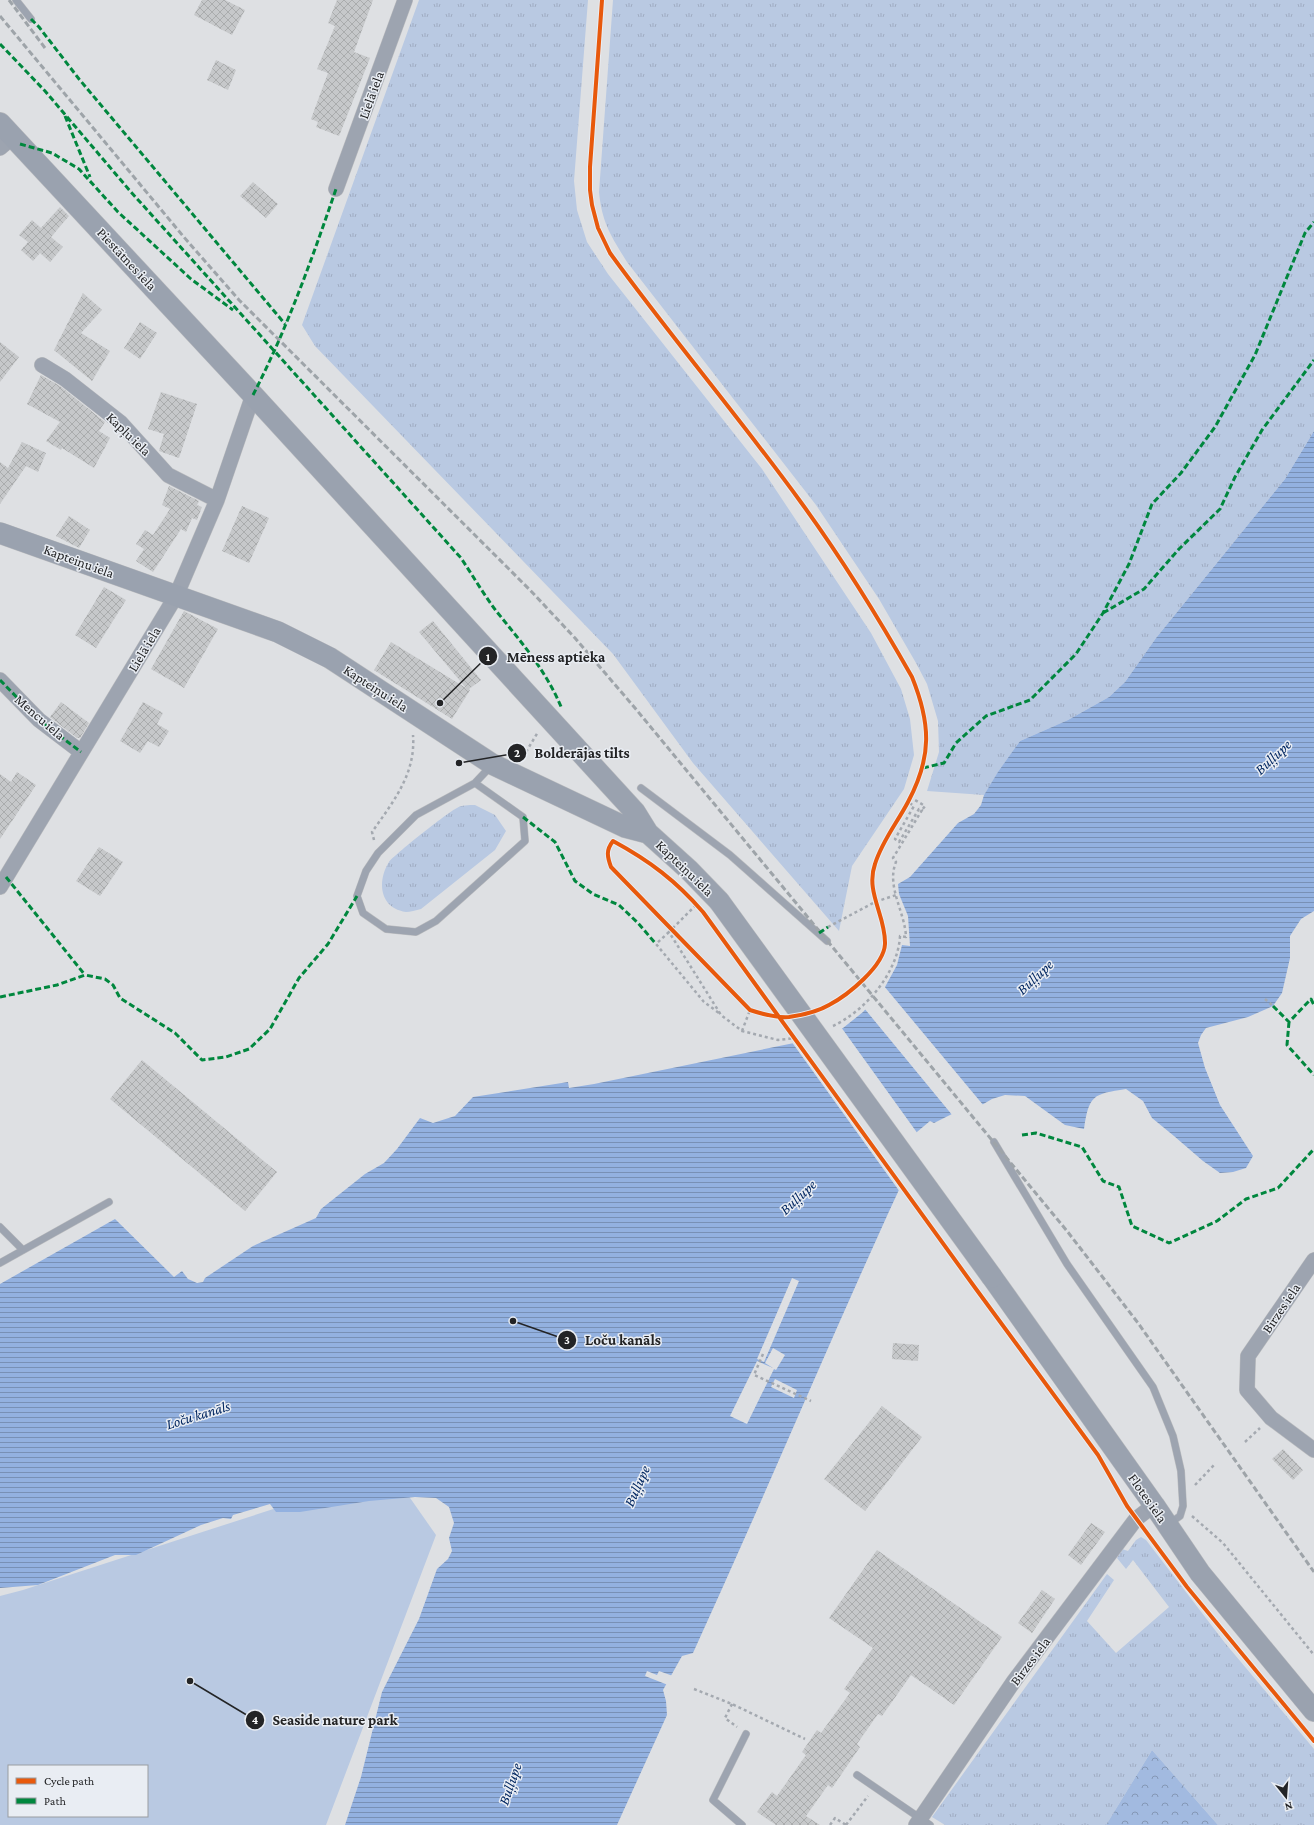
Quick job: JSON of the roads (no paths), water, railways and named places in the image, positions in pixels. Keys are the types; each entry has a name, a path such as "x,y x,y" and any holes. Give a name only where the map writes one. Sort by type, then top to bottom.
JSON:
{"street":[{"name":"Lielā iela","path":"336,189 405,0"},
{"name":"Piestātnes iela","path":"4,136 253,395 635,812 648,833"},
{"name":"Kapļu iela","path":"42,365 65,379 121,423 168,474 217,500"},
{"name":"Lielā iela","path":"0,887 176,596 217,500 253,395"},
{"name":"Kapteiņu iela","path":"0,532 278,632 330,658 492,764 625,827 648,833 689,870 719,901 992,1277"},
{"name":"Mencu iela","path":"0,680 39,720 81,752"},
{"name":"Birzes iela","path":"1314,1260 1248,1356 1247,1390 1271,1418 1314,1450"},
{"name":"Flotes iela","path":"992,1277 1154,1505 1200,1573 1314,1711"},
{"name":"Birzes iela","path":"922,1823 1014,1681 1136,1519 1154,1505"}],"lane":[{"path":"16,0 31,19"},
{"path":"476,783 523,817 525,841 436,921 416,932 386,929 364,913 357,896 366,871 378,853 416,815 476,783 492,764"},
{"path":"641,788 730,855 828,941"},
{"path":"994,1142 1067,1264 1153,1387 1173,1436 1179,1458 1183,1506 1180,1516 1168,1525"},
{"path":"0,1263 109,1202"},
{"path":"0,1227 23,1250"},
{"path":"742,1825 713,1800 746,1734"},
{"path":"856,1775 922,1823"}],"water":[{"name":"Buļļupe","path":"1314,431 1314,911 1301,919 1290,936 1290,958 1282,993 1273,1006 1248,1017 1206,1028 1198,1043 1205,1068 1220,1105 1253,1156 1246,1168 1233,1172 1220,1173 1203,1161 1152,1118 1143,1101 1126,1089 1106,1093 1094,1098 1088,1109 1084,1129 1065,1125 1025,1096 1005,1095 992,1099 980,1106 952,1114 934,1123 930,1121 911,1137 910,1144 916,1153 859,1277 693,1653 682,1656 663,1690 666,1701 667,1715 617,1825 345,1825 361,1777 382,1692 419,1619 437,1569 448,1559 452,1551 449,1538 454,1523 449,1507 436,1498 415,1497 369,1501 300,1512 276,1512 270,1504 233,1515 231,1519 223,1518 201,1525 136,1555 115,1555 38,1585 0,1588 0,1284 115,1219 174,1277 182,1271 188,1279 197,1283 203,1282 205,1278 253,1246 316,1218 321,1209 365,1174 384,1163 397,1149 420,1118 433,1123 455,1116 473,1097 568,1082 569,1088 594,1084 799,1042 843,1028 863,1012 885,987 897,965 902,945 910,946 908,916 899,894 898,884 910,877 958,823 974,814 981,805 984,795 998,772 1020,741 1068,720 1109,697 1125,682 1156,638 1285,479"}],"railway":[{"path":"9,0 45,48"},
{"path":"0,16 183,236 239,300 530,590 575,638 635,708 1067,1231 1138,1323 1314,1572"}],"place":[{"name":"Mēness aptieka","path":"440,703"},
{"name":"Bolderājas tilts","path":"459,763"},
{"name":"Loču kanāls","path":"513,1321"},
{"name":"Seaside nature park","path":"190,1681"}]}
